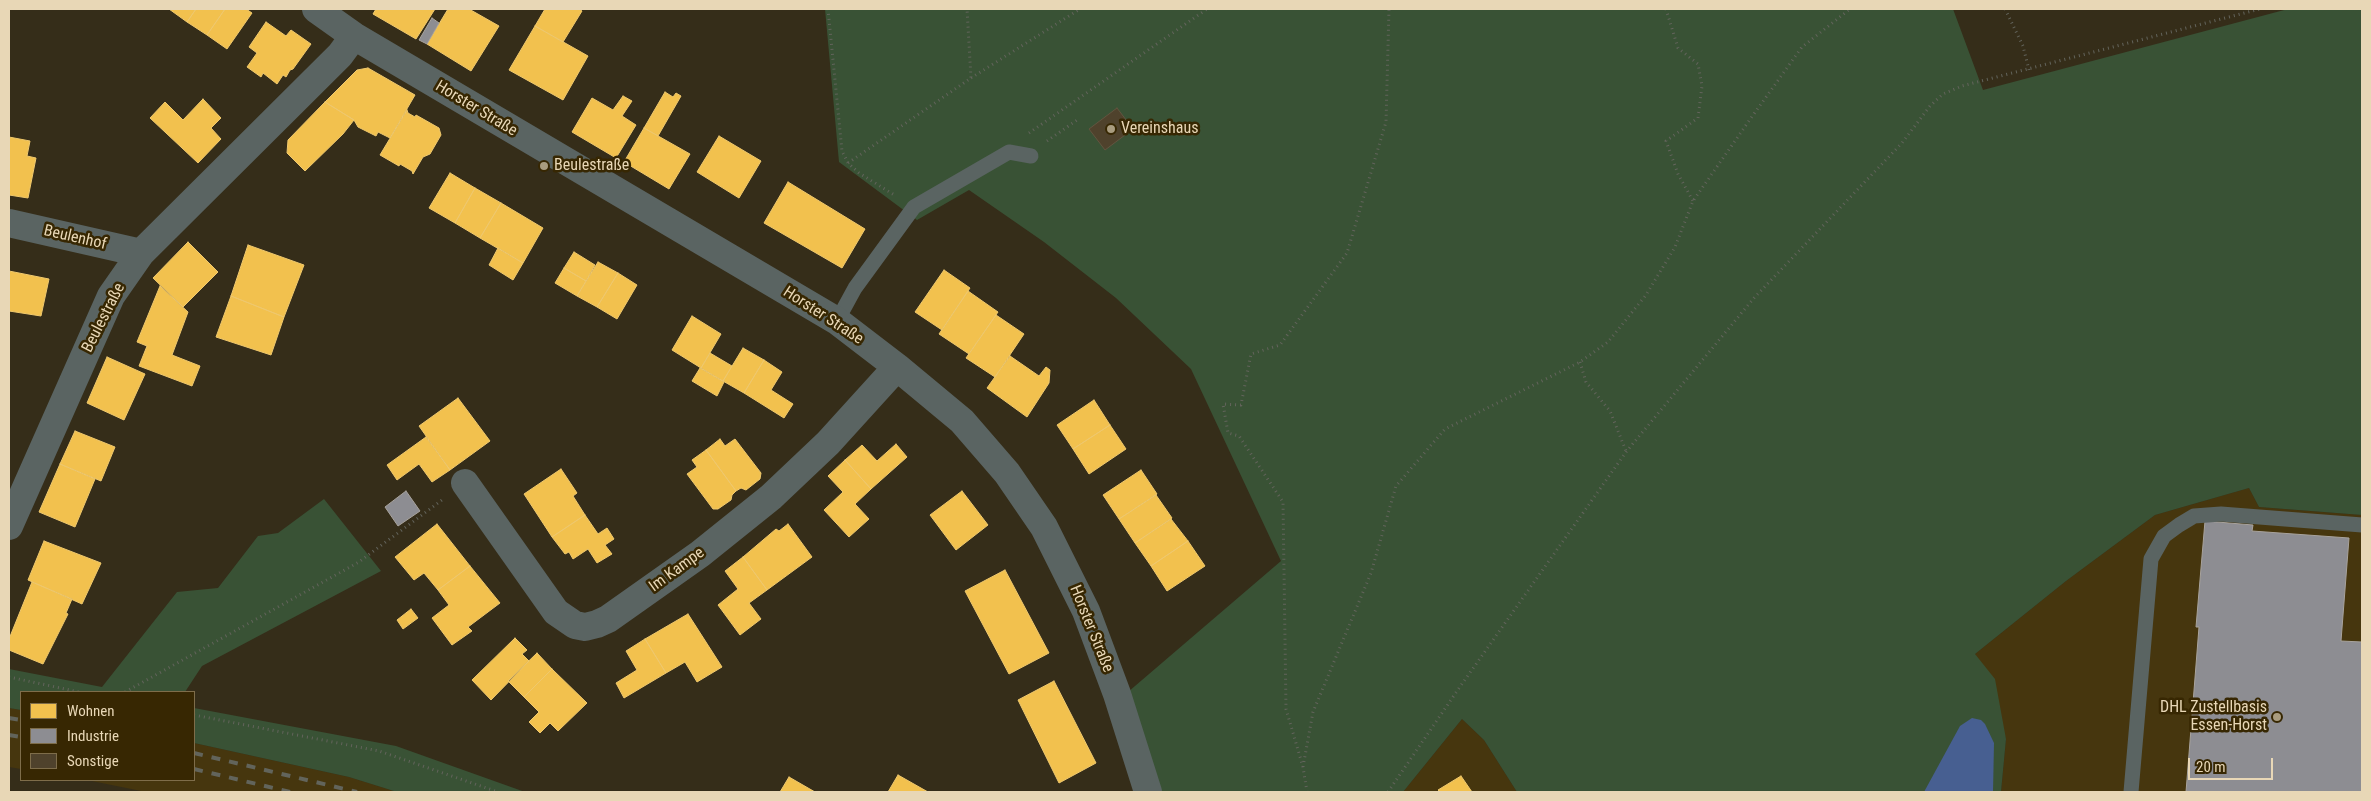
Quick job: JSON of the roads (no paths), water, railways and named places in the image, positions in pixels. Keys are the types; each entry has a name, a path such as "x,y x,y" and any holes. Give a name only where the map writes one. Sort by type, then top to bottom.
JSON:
{"street":[{"name":"Horster Straße","path":"316,9 354,36 837,321 897,367 962,421 1007,473 1044,527 1086,610 1117,694 1148,792"},
{"name":"Beulestraße","path":"9,526 112,296 141,253 340,55 354,36"},
{"name":"Beulenhof","path":"9,223 141,253"},
{"name":"Im Kampe","path":"465,483 556,612 574,625 585,627 597,624 608,619 700,554 771,497 828,443 897,367"}],"lane":[{"path":"837,321 855,288 914,207 1010,152 1028,155"},
{"path":"2131,792 2151,559 2164,536 2194,516 2221,514 2362,525"}],"water":[{"path":"1972,718 1981,720 1985,724 1994,743 1993,792 1924,792 1960,726"}],"railway":[{"path":"9,718 20,720"},
{"path":"9,735 20,737"},
{"path":"195,753 357,792"},
{"path":"195,769 290,792"}],"place":[{"name":"Vereinshaus","path":"1111,129"},
{"name":"Beulestraße","path":"544,166"},
{"name":"DHL Zustellbasis Essen-Horst","path":"2277,717"}]}
